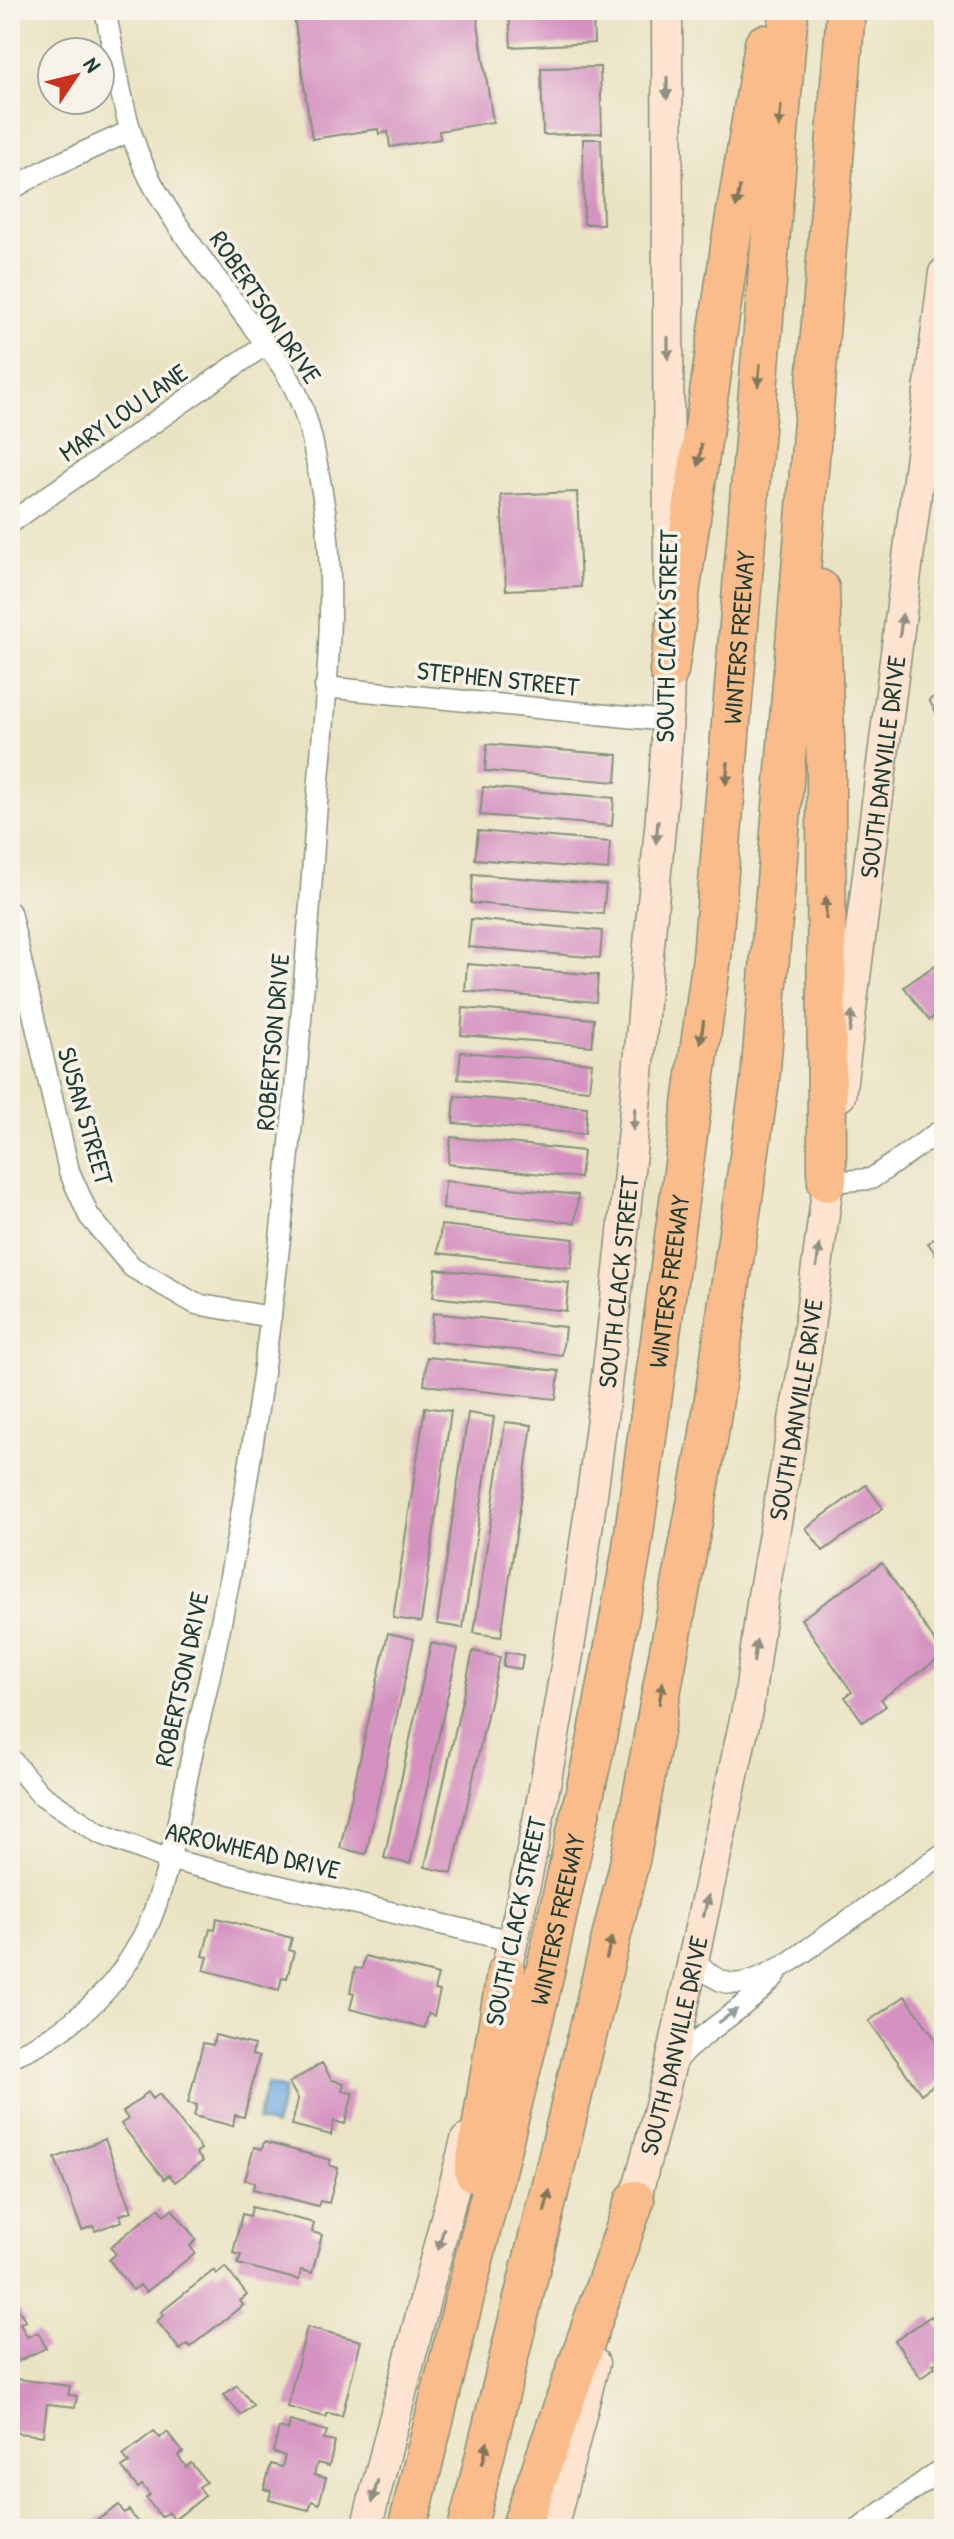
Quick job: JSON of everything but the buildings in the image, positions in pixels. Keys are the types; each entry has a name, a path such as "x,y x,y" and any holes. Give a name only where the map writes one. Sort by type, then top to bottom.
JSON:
{"highway":[{"path":"669,671 730,247 770,10"},
{"name":"WINTERS FREEWAY","path":"407,2529 543,1979 597,1738 631,1555 712,957 789,10"},
{"path":"467,2529 631,1856 708,1440 760,1081 846,10"},
{"path":"815,400 826,768 827,1182"},
{"path":"433,2430 509,1957"},
{"path":"520,2529 635,2200"}],"main road":[{"name":"SOUTH CLACK STREET","path":"366,2529 509,1957 567,1666 608,1370 632,1147 667,721 667,10"},
{"name":"SOUTH DANVILLE DRIVE","path":"552,2529 670,2067 749,1701 805,1358 854,1000 944,273"}],"street":[{"name":"ROBERTSON DRIVE","path":"10,2057 63,2029 123,1971 147,1928 167,1859 222,1627 271,1317 303,1008 325,687 329,567 324,499 310,432 296,391 266,344 182,230 149,177 130,131 105,10"},
{"path":"10,190 49,168 130,131"},
{"name":"MARY LOU LANE","path":"10,523 266,344"},
{"name":"STEPHEN STREET","path":"325,687 667,721"},
{"name":"SUSAN STREET","path":"10,912 69,1171 89,1216 132,1267 196,1304 271,1317"},
{"path":"827,1182 871,1179 944,1128"},
{"name":"ARROWHEAD DRIVE","path":"10,1758 40,1794 99,1833 167,1859 509,1957"},
{"path":"694,1958 708,1976 732,1985 748,1983 787,1964 944,1853"},
{"path":"670,2067 696,2039 762,1991 787,1964"},
{"path":"859,2529 944,2467"}],"water":[{"path":"267,2084 285,2089 275,2126 257,2121"}]}
